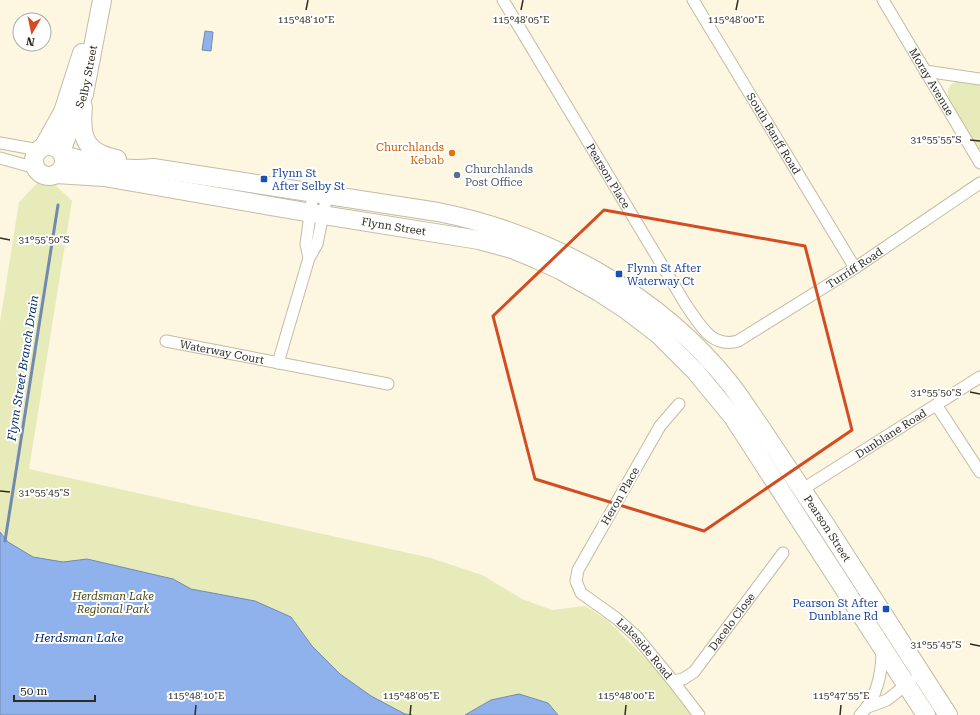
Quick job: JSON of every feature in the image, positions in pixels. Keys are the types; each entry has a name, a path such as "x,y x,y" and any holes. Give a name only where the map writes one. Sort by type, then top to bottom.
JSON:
{"main road":[{"name":"Selby Street","path":"41,148 63,112 71,90 81,55 91,0"},
{"name":"Selby Street","path":"63,153 84,94 102,0"},
{"path":"84,94 81,129 88,145 100,154 107,157 153,168"},
{"path":"54,146 63,153 64,164 56,174 46,176 41,174 36,168 34,158 41,148 54,146"},
{"name":"Flynn Street","path":"63,153 107,168 136,170 153,168 474,219 510,231 557,251 597,271 648,305 698,349"},
{"name":"Flynn Street","path":"56,174 104,177 479,240 512,249 576,278 645,323 695,371"},
{"path":"412,208 418,219 444,234"},
{"name":"Pearson Street","path":"698,349 731,385 803,489 948,715"},
{"name":"Pearson Street","path":"695,371 733,417 926,715"}],"street":[{"name":"Pearson Place","path":"503,0 686,305 710,336 716,341 724,343"},
{"name":"South Banff Road","path":"693,0 854,268"},
{"name":"Moray Avenue","path":"883,0 980,163"},
{"path":"925,71 980,79"},
{"path":"0,143 41,148"},
{"path":"0,158 36,168"},
{"name":"Turriff Road","path":"724,343 738,341 854,268 980,183"},
{"name":"Waterway Court","path":"278,363 309,258 317,244 317,214 320,194"},
{"name":"Waterway Court","path":"166,341 388,384"},
{"name":"Dunblane Road","path":"803,489 980,378"},
{"name":"Heron Place","path":"580,593 576,581 578,570 660,426 679,404"},
{"path":"937,406 980,472"},
{"name":"Dacelo Close","path":"673,681 683,679 694,672 783,553"},
{"name":"Lakeside Road","path":"580,593 616,618 636,636 699,715"},
{"path":"864,711 880,678 882,647"},
{"path":"864,711 887,700 921,673"}],"highlighted area":[{"path":"604,210 805,246 852,430 704,531 535,479 493,316"}],"green space":[{"path":"956,82 980,85 980,152 949,99 948,89"},
{"name":"Herdsman Lake Regional Park","path":"45,175 72,201 29,469 431,558 482,575 522,599 552,610 585,606 607,620 647,660 694,715 0,715 0,322 19,202"}],"water":[{"path":"205,31 213,32 211,51 202,50"},
{"name":"Herdsman Lake","path":"0,532 8,542 33,557 63,562 87,559 173,579 191,589 255,601 291,617 312,646 340,674 371,696 405,714 412,715 0,715"},
{"path":"519,694 548,703 558,715 465,715 491,700"}],"waterway":[{"name":"Flynn Street Branch Drain","path":"5,541 58,205"}],"place":[{"name":"Churchlands Kebab","path":"452,153"},
{"name":"Churchlands Post Office","path":"457,175"},
{"name":"Flynn St After Selby St","path":"264,179"},
{"name":"Flynn St After Waterway Ct","path":"619,274"},
{"name":"Pearson St After Dunblane Rd","path":"886,609"}]}
